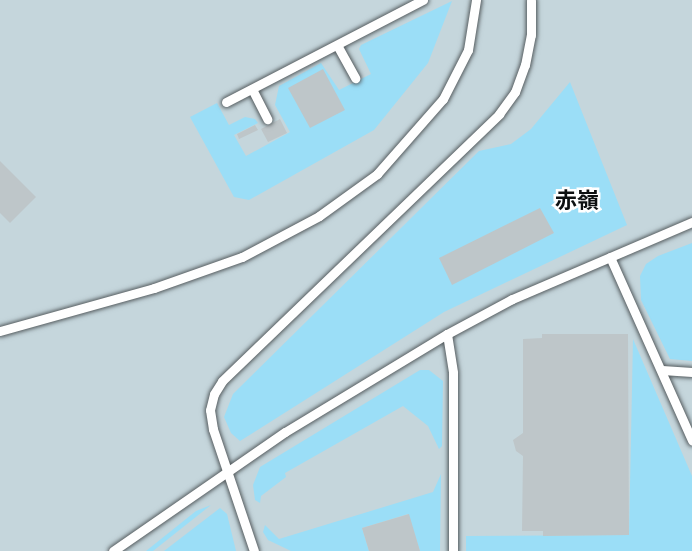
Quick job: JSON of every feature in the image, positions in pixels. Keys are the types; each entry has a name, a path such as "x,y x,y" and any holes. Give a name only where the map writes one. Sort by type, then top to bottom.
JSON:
{"lane":[{"path":"226,102 423,0"},
{"path":"0,331 154,288 242,257 320,216 377,174 443,99 468,50 476,0"},
{"path":"255,551 229,469 213,429 210,410 222,381 499,114 514,92 525,65 531,35 531,0"},
{"path":"337,45 354,78"},
{"path":"252,89 267,119"},
{"path":"113,551 229,469 447,334 512,299 692,222"},
{"path":"610,257 692,440"},
{"path":"447,334 453,373 453,551"},
{"path":"662,370 692,372"}],"shaded area":[{"path":"0,0 692,0 692,551 0,551"},
{"path":"452,1 428,63 374,130 249,200 234,197 190,117 217,103 229,125 245,117 255,119 258,123 234,135 246,156 290,132 275,105 279,86 321,63 339,90 371,74 359,49 361,45"},
{"path":"570,82 627,225 444,312 240,441 231,433 224,417 233,394 479,151 511,144 531,129"},
{"path":"692,243 692,361 670,359 641,300 640,276 646,264 658,256"},
{"path":"633,339 692,476 692,551 466,551 466,536 629,535"},
{"path":"420,370 429,370 443,381 442,446 439,449 428,426 403,406 285,473 286,477 261,496 260,503 255,500 253,485 260,467"},
{"path":"441,474 440,551 420,551 408,514 362,528 369,551 291,551 268,540 263,532 265,525 279,539 433,492"},
{"path":"211,505 153,551 146,551 196,511"},
{"path":"220,508 227,514 236,551 164,551"}],"building":[{"path":"323,69 345,110 310,128 288,88"},
{"path":"280,119 287,133 268,142 261,129"},
{"path":"255,125 258,130 239,139 237,134"},
{"path":"0,161 36,197 10,223 0,213"},
{"path":"540,208 554,233 452,285 439,258"},
{"path":"542,334 628,334 629,535 543,536 543,531 522,531 523,456 516,451 513,440 523,433 523,339 542,338"},
{"path":"409,514 420,551 369,551 362,528"}],"district":[{"name":"赤嶺","path":"577,199"}]}
